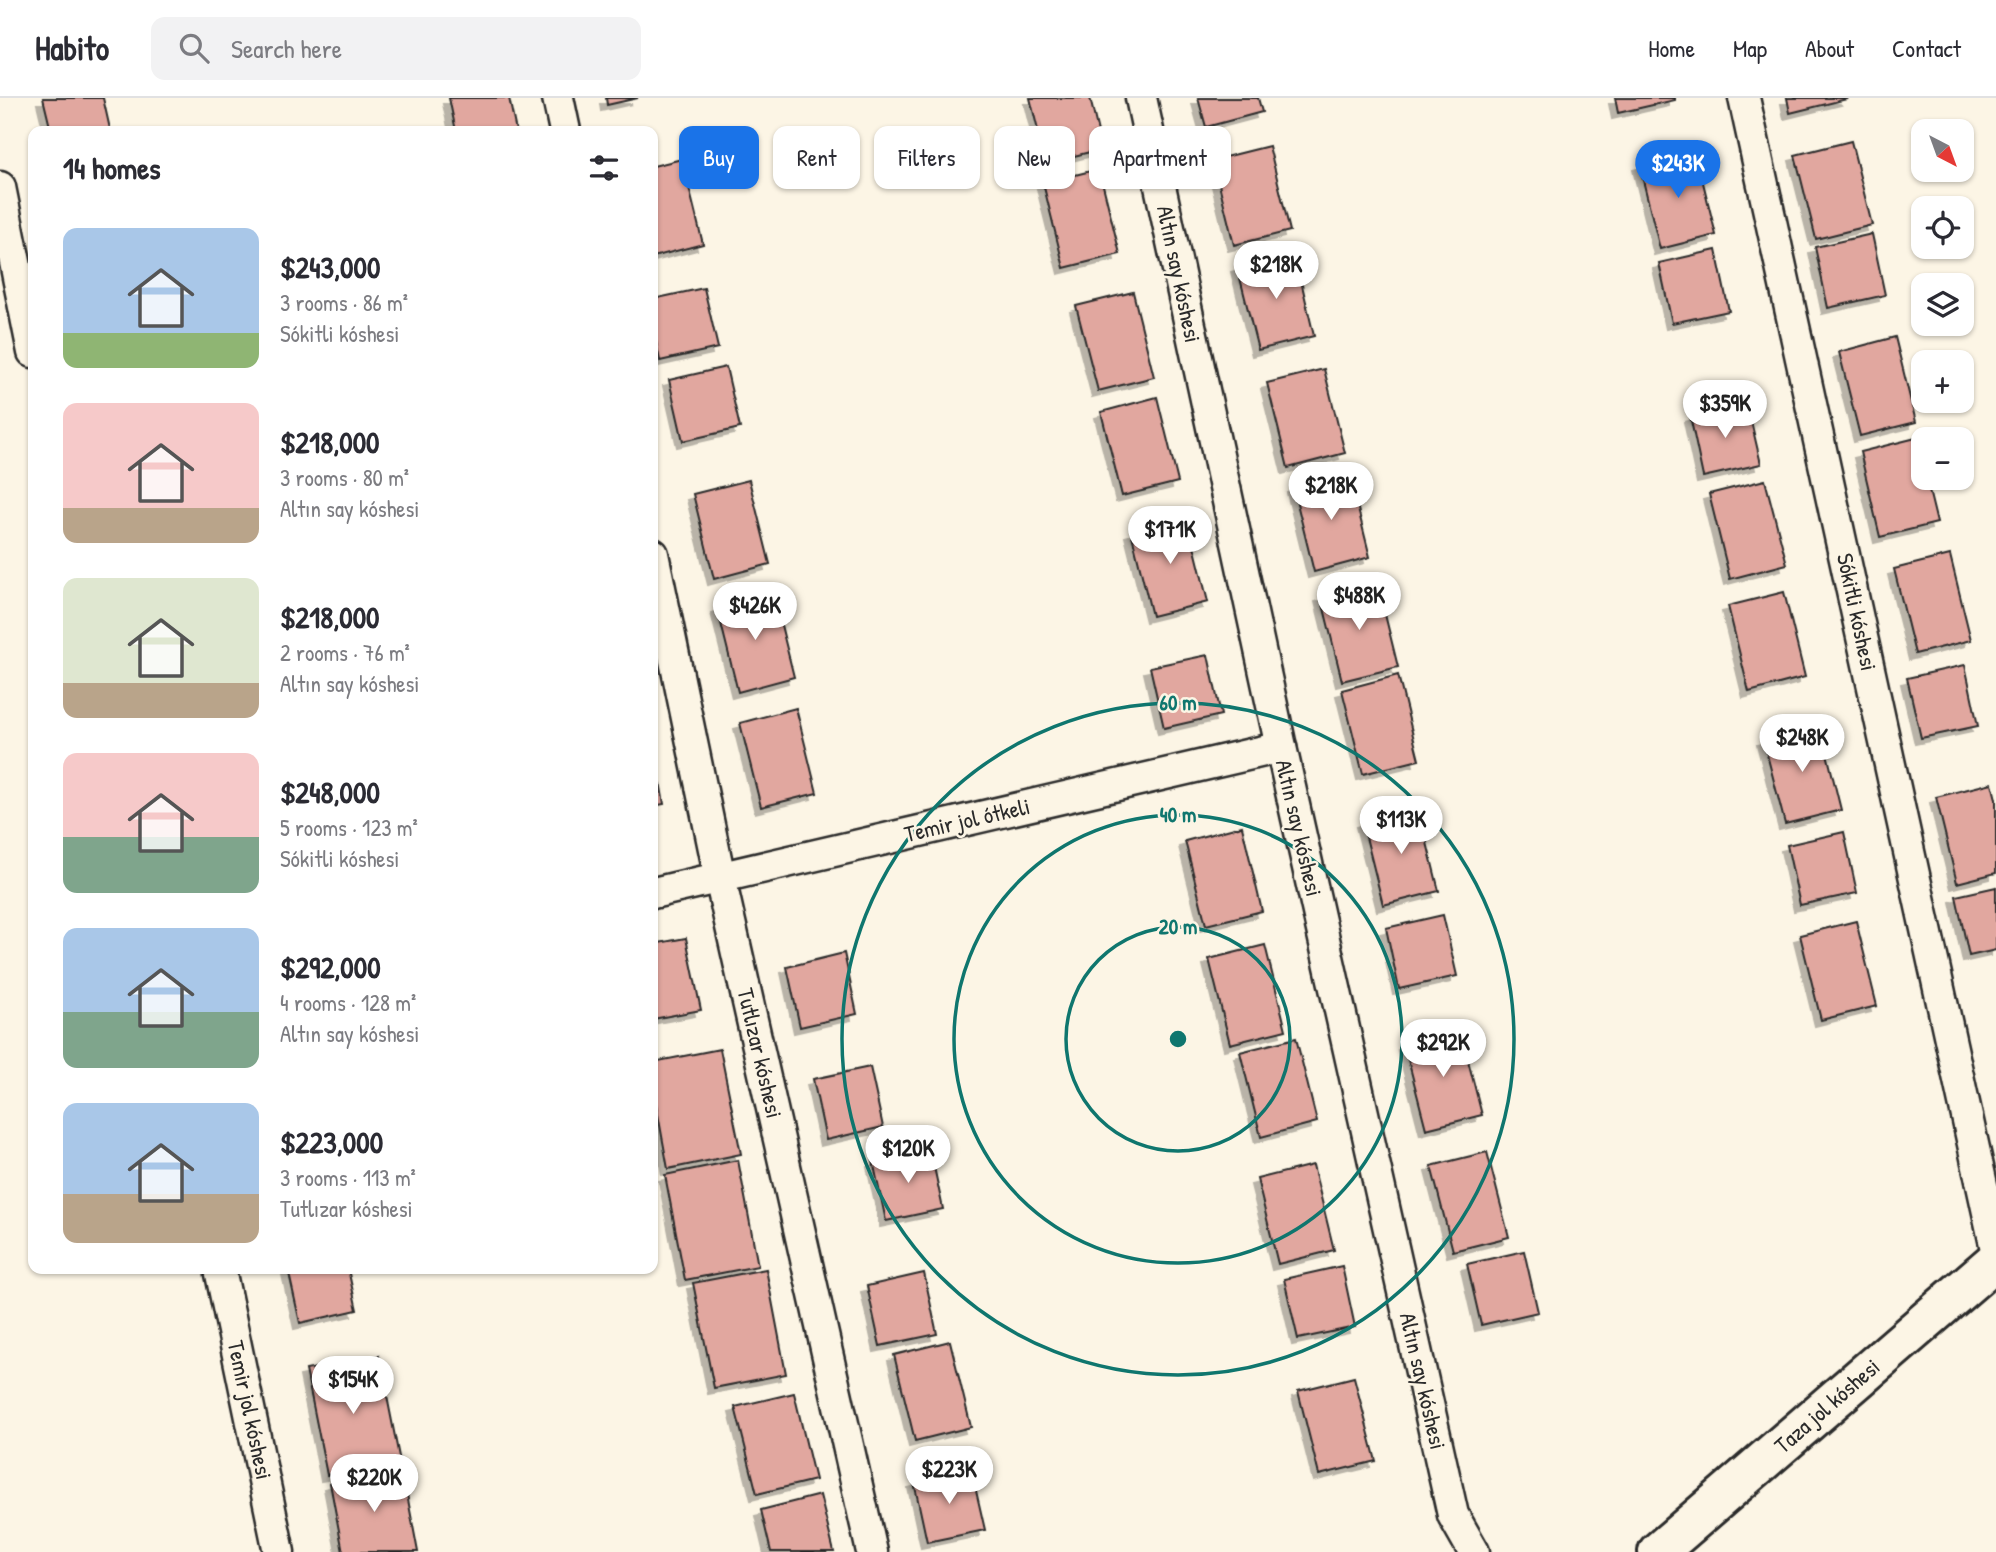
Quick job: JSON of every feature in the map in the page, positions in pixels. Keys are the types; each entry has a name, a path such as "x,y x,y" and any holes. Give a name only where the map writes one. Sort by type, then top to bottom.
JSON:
{"main road":[{"name":"Taza jol kóshesi","path":"1658,1552 1996,1260"}],"street":[{"path":"558,98 564,126"},
{"name":"Altın say kóshesi","path":"1140,98 1453,1515 1474,1552"},
{"name":"Sókitli kóshesi","path":"1744,98 1996,1249"},
{"path":"0,187 28,327"},
{"name":"Tutlızar kóshesi","path":"658,578 720,878 872,1552"},
{"name":"Temir jol ótkeli","path":"658,892 1282,747"},
{"name":"Temir jol kóshesi","path":"221,1274 279,1552"}],"building":[{"path":"43,98 103,98 109,126 50,126"},
{"path":"449,98 509,98 515,126 455,126"},
{"path":"606,98 638,98 607,105"},
{"path":"1030,98 1090,98 1097,126 1089,126 1089,152 1075,156 1075,126 1037,126"},
{"path":"1198,98 1258,98 1262,112 1206,126"},
{"path":"1615,98 1675,98 1675,100 1618,113"},
{"path":"1787,98 1846,98 1847,99 1790,113"},
{"path":"1851,141 1872,225 1816,239 1795,155"},
{"path":"1269,146 1290,231 1234,245 1220,189 1231,189 1231,156"},
{"path":"1695,150 1716,235 1660,249 1639,164"},
{"path":"679,160 679,189 689,189 703,244 658,256 658,165"},
{"path":"1089,172 1089,189 1104,189 1120,254 1064,268 1044,189 1075,189 1075,175"},
{"path":"1872,234 1885,295 1828,308 1815,247"},
{"path":"1716,250 1729,311 1672,323 1659,263"},
{"path":"1294,251 1314,336 1258,350 1237,266"},
{"path":"704,288 718,348 660,361 658,298"},
{"path":"1133,292 1154,377 1098,391 1076,306"},
{"path":"1895,337 1911,402 1911,413 1914,413 1916,422 1860,436 1839,352"},
{"path":"726,367 740,428 683,441 669,380"},
{"path":"1324,369 1345,453 1288,468 1267,383"},
{"path":"1157,397 1178,482 1122,496 1101,412"},
{"path":"1747,404 1761,464 1703,477 1690,416"},
{"path":"1911,439 1911,490 1929,490 1937,523 1880,537 1860,452"},
{"path":"1349,473 1370,557 1314,572 1293,487"},
{"path":"749,480 770,564 714,579 693,494"},
{"path":"1765,480 1787,564 1730,579 1709,494"},
{"path":"1187,517 1208,602 1152,616 1131,531"},
{"path":"1950,555 1971,640 1915,654 1894,569"},
{"path":"1377,582 1398,667 1342,681 1321,596"},
{"path":"1784,592 1805,677 1749,692 1728,606"},
{"path":"773,593 794,677 738,692 717,607"},
{"path":"1208,655 1221,715 1164,728 1150,667"},
{"path":"1965,665 1978,726 1921,738 1907,678"},
{"path":"1398,675 1419,760 1363,774 1342,690"},
{"path":"796,708 817,793 761,807 740,723"},
{"path":"1820,725 1841,810 1785,824 1763,739"},
{"path":"658,771 664,804 658,805"},
{"path":"1992,783 1996,799 1996,873 1957,883 1936,797"},
{"path":"1418,806 1439,891 1383,905 1362,821"},
{"path":"1242,826 1262,911 1206,925 1185,841"},
{"path":"1844,832 1857,893 1800,905 1787,845"},
{"path":"1996,887 1996,950 1969,956 1956,896"},
{"path":"1443,915 1457,976 1399,989 1386,928"},
{"path":"1856,921 1877,1006 1821,1020 1800,935"},
{"path":"686,938 701,1010 658,1018 658,943"},
{"path":"1265,945 1286,1030 1230,1044 1209,959"},
{"path":"844,953 857,1014 800,1027 787,967"},
{"path":"1460,1029 1482,1115 1426,1129 1404,1044"},
{"path":"1296,1038 1317,1122 1261,1137 1240,1052"},
{"path":"720,1049 741,1154 668,1169 658,1114 658,1061"},
{"path":"870,1067 883,1127 826,1140 813,1079"},
{"path":"930,1148 943,1209 886,1221 873,1161"},
{"path":"1487,1152 1509,1237 1453,1251 1431,1166"},
{"path":"738,1160 758,1266 685,1280 665,1175"},
{"path":"1313,1165 1334,1250 1278,1264 1257,1179"},
{"path":"1524,1251 1538,1312 1481,1325 1467,1264"},
{"path":"1342,1266 1355,1327 1298,1339 1284,1279"},
{"path":"766,1269 786,1374 714,1388 693,1283"},
{"path":"924,1273 937,1334 880,1346 867,1286"},
{"path":"289,1274 349,1274 357,1310 300,1323"},
{"path":"950,1341 971,1427 915,1441 894,1355"},
{"path":"379,1356 400,1462 327,1475 306,1370"},
{"path":"1354,1377 1376,1461 1319,1475 1298,1391"},
{"path":"794,1393 815,1480 757,1494 735,1407"},
{"path":"402,1468 418,1552 343,1552 330,1483"},
{"path":"971,1469 985,1530 927,1542 914,1482"},
{"path":"820,1495 834,1552 771,1552 761,1510"}]}
